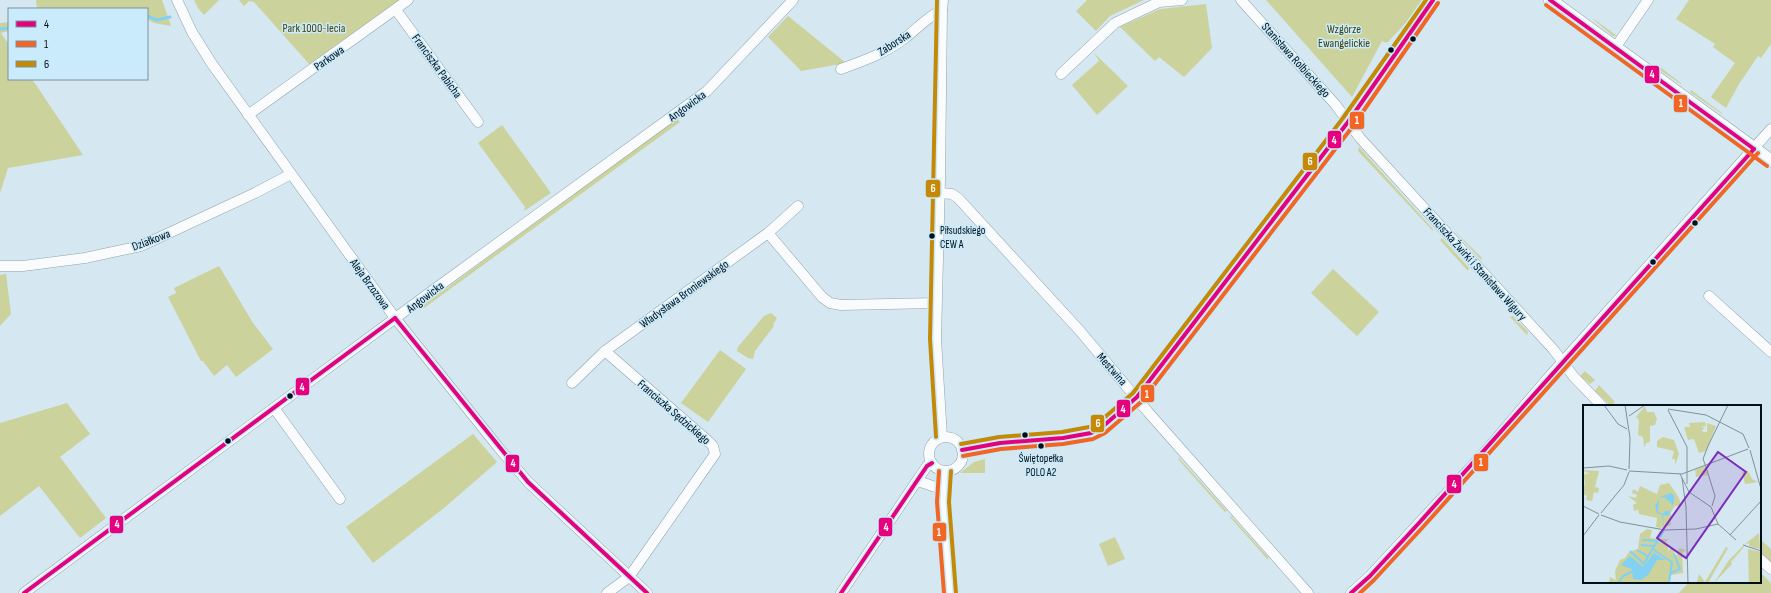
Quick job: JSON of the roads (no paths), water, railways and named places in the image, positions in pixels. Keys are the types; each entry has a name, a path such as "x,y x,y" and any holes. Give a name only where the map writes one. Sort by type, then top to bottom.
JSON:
{"main road":[{"path":"1550,0 1771,161"}],"street":[{"name":"Aleja Brzozowa","path":"177,0 192,32 248,115 395,318 494,442 528,482 629,578 647,593"},
{"name":"Parkowa","path":"248,115 408,0"},
{"name":"Angowicka","path":"24,593 395,318 707,91 793,0"},
{"path":"1061,74 1115,23 1159,2 1182,0"},
{"name":"Stanisława Rolbieckiego","path":"1241,0 1335,104 1348,122"},
{"path":"962,450 1000,443 1063,438 1091,433 1100,428 1137,397 1348,122 1433,0"},
{"path":"1615,48 1648,0"},
{"path":"942,438 936,339 936,303 940,193 943,5"},
{"name":"Zaborska","path":"841,69 886,50 904,38 943,5"},
{"name":"Franciszka Pabicha","path":"396,10 478,122"},
{"name":"Franciszka Żwirki i Stanisława Wigury","path":"1348,122 1360,138 1563,361 1574,377 1601,405"},
{"path":"1351,593 1370,576 1484,453 1563,361 1771,129"},
{"name":"Działkowa","path":"0,266 23,266 85,258 141,246 248,196 290,174"},
{"name":"Mestwina","path":"940,193 952,194 958,198 1010,253 1308,593"},
{"name":"Władysława Broniewskiego","path":"572,383 605,351 768,232 798,206"},
{"path":"768,232 822,297 830,304 936,303"},
{"path":"1709,296 1771,352"},
{"name":"Franciszka Sędzickiego","path":"605,351 707,440 715,450 713,459 629,578"},
{"path":"274,408 340,499"},
{"path":"942,438 954,439 959,443 962,450 962,459 959,465 952,470 945,471 936,468 929,456 931,446 934,442 942,438"},
{"path":"842,593 927,466 932,463"},
{"path":"945,471 944,490 950,593"},
{"path":"918,481 931,484 944,490"},
{"path":"1761,560 1771,570"},
{"path":"607,593 629,578"}],"waterway":[{"path":"148,16 157,20 170,17"},
{"path":"0,29 8,28"}],"place":[{"name":"Piłsudskiego CEW A","path":"932,236"},
{"name":"Świętopełka POLO A2","path":"1041,446"}],"park label":[{"name":"Park 1000-lecia","path":"314,28"},
{"name":"Wzgórze Ewangelickie","path":"1344,36"}]}
